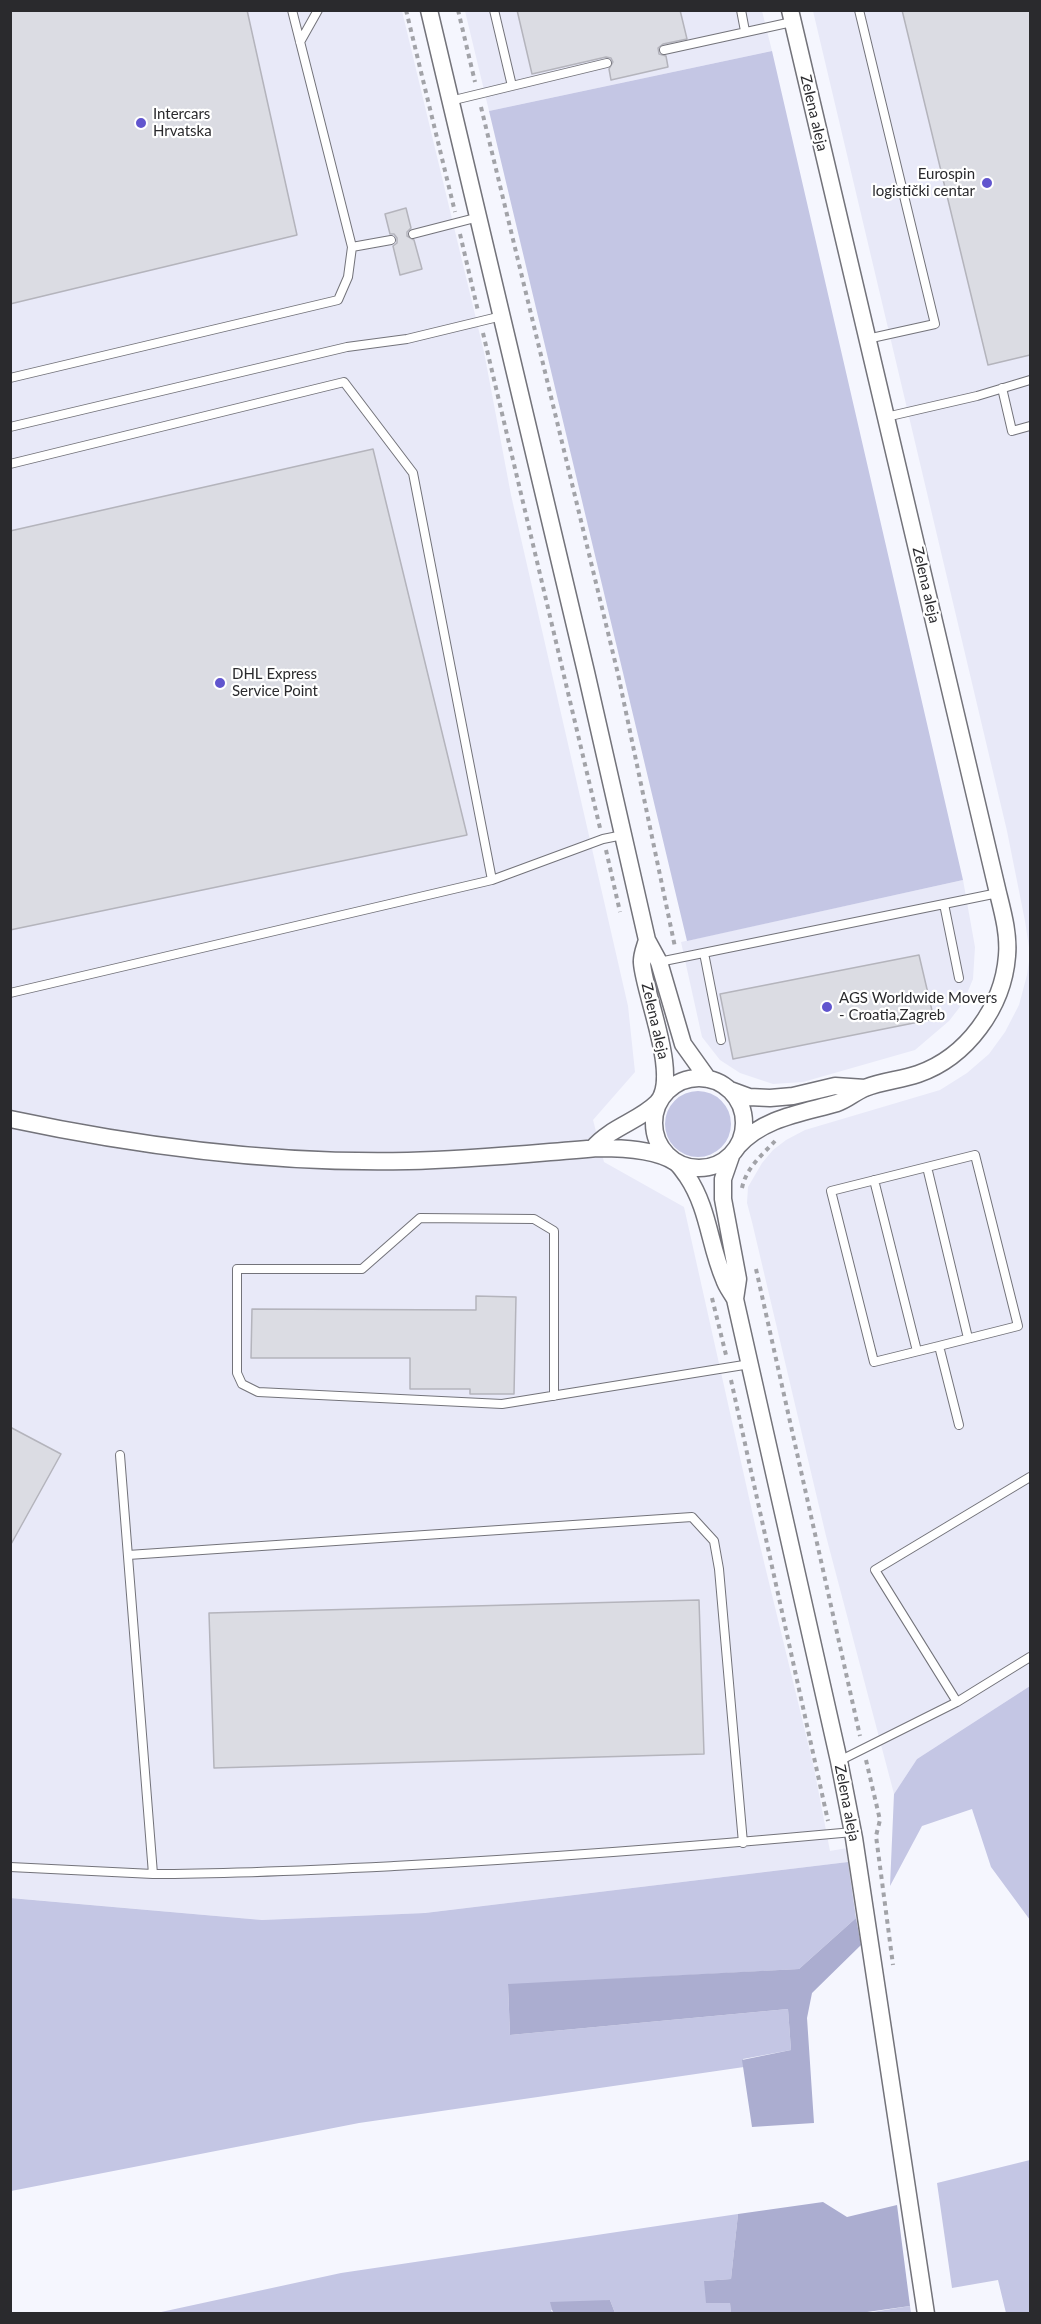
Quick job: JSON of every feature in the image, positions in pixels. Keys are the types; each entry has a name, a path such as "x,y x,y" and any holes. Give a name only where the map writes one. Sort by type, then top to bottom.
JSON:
{"street":[{"name":"Zelena aleja","path":"429,10 647,940 659,962 683,1044 708,1079 749,1097 793,1096 834,1086 865,1088"},
{"name":"Zelena aleja","path":"675,1161 692,1168 710,1167 734,1151 754,1130 777,1120 841,1102 865,1088 919,1074 934,1066 963,1047 988,1016 1000,987 1007,955 1006,931 998,893 791,16"},
{"name":"Zelena aleja","path":"647,940 642,961 666,1066 664,1086 653,1124 655,1135 666,1154 675,1161 694,1186 703,1204 723,1278 735,1299 750,1364 839,1761 853,1835 926,2313"},
{"path":"593,1148 618,1126 659,1102 665,1092 684,1080 708,1079"},
{"name":"Zelena aleja","path":"730,1090 743,1111 744,1129 723,1179 723,1199 738,1279 735,1299"},
{"path":"10,1119 84,1135 301,1160 408,1161 593,1148 624,1148 647,1152 675,1161"}],"lane":[{"path":"10,378 338,300 348,277 352,247 292,10"},
{"path":"300,42 318,10"},
{"path":"494,10 512,86"},
{"path":"741,10 745,31"},
{"path":"859,10 935,324 867,339"},
{"path":"664,50 745,31 791,16"},
{"path":"450,101 607,63"},
{"path":"413,234 479,217"},
{"path":"352,247 391,240"},
{"path":"10,427 347,347 407,339 502,316"},
{"path":"886,417 1030,380"},
{"path":"10,464 345,382 413,473 492,880"},
{"path":"1002,388 1012,430 1030,426"},
{"path":"10,993 492,880 603,839 623,835"},
{"path":"659,962 998,893"},
{"path":"944,904 958,978"},
{"path":"704,953 722,1040"},
{"path":"975,1155 1018,1326 874,1362 831,1191 874,1180 975,1155"},
{"path":"927,1167 968,1338"},
{"path":"874,1180 917,1351"},
{"path":"554,1396 554,1231 534,1219 420,1218 362,1269 237,1269 237,1373 242,1384 258,1392 502,1404 554,1396 729,1368 750,1364"},
{"path":"939,1346 958,1425"},
{"path":"120,1455 153,1874"},
{"path":"957,1702 875,1570 1030,1477"},
{"path":"128,1555 692,1517 714,1541 719,1569 743,1843"},
{"path":"839,1761 957,1702 1030,1657"},
{"path":"10,1867 153,1874 221,1874 490,1861 743,1843 831,1834 853,1835"}],"path":[{"path":"406,10 621,917"},
{"path":"458,10 618,674 678,957"},
{"path":"741,1195 744,1179 755,1162 781,1136 777,1120"},
{"path":"756,1266 880,1820 876,1836 888,1931"},
{"path":"711,1291 831,1834"},
{"path":"853,1835 876,1836"}],"shaded area":[{"path":"10,11 402,11 484,352 511,495 628,1006 635,1072 593,1120 604,1162 684,1207 756,1529 814,1768 830,1851 847,1848 848,1862 425,1913 262,1920 11,1898"},
{"path":"465,11 762,11 772,51 489,111"},
{"path":"813,11 1030,11 1030,954 1007,831"},
{"path":"772,51 963,880 687,941 489,111"},
{"path":"963,880 975,947 973,979 963,1003 949,1021 915,1050 803,1082 773,1084 740,1073 720,1060 702,1037 681,942"},
{"path":"1030,954 1030,1686 917,1759 894,1794 826,1536 747,1203 748,1187 762,1163 773,1150 805,1130 940,1090 967,1073 989,1054 1005,1032 1019,1005"},
{"path":"698,1091 710,1094 721,1101 728,1112 731,1124 728,1136 721,1147 710,1154 698,1157 686,1154 675,1147 668,1136 665,1124 668,1112 675,1101 686,1094"},
{"path":"1030,1686 1030,1920 991,1867 972,1809 922,1826 890,1886 894,1794 917,1759"},
{"path":"848,1862 856,1918 799,1969 508,1985 510,2035 788,2009 791,2050 743,2059 744,2067 359,2123 11,2191 10,1898 262,1920 425,1913"},
{"path":"856,1918 861,1945 812,1993 807,2018 814,2123 752,2127 742,2060 791,2050 788,2009 510,2035 508,1984 799,1969"},
{"path":"1030,2160 1030,2313 1006,2313 998,2280 952,2288 937,2183"},
{"path":"823,2202 847,2217 897,2205 910,2306 860,2313 731,2314 730,2303 706,2303 704,2281 731,2279 738,2214"},
{"path":"738,2214 731,2279 705,2281 730,2303 731,2313 615,2313 610,2300 551,2310 553,2314 152,2314 341,2273"},
{"path":"610,2300 615,2313 553,2313 550,2302"},
{"path":"910,2306 911,2313 860,2314"}],"building":[{"name":"Intercars Hrvatska","path":"10,10 247,10 297,235 10,304"},
{"path":"517,10 680,10 687,39 663,44 658,48 659,54 666,56 668,67 611,80 609,69 613,62 611,58 606,57 532,74"},
{"name":"Eurospin logistički centar","path":"902,10 1030,10 1030,355 988,365"},
{"path":"406,208 411,228 407,236 414,240 422,269 400,275 393,246 397,243 397,238 394,234 390,234 385,214"},
{"name":"DHL Express Service Point","path":"373,449 467,835 10,930 10,531"},
{"name":"AGS Worldwide Movers - Croatia,Zagreb","path":"919,955 934,1019 733,1059 720,994"},
{"path":"476,1296 516,1297 514,1394 470,1394 470,1389 410,1389 410,1358 251,1358 252,1309 476,1310"},
{"path":"10,1427 61,1454 10,1546"},
{"path":"699,1600 704,1754 214,1768 209,1613"}],"place":[{"name":"Intercars Hrvatska","path":"141,123"},
{"name":"Eurospin logistički centar","path":"987,183"},
{"name":"DHL Express Service Point","path":"220,683"},
{"name":"AGS Worldwide Movers - Croatia,Zagreb","path":"827,1007"}]}
